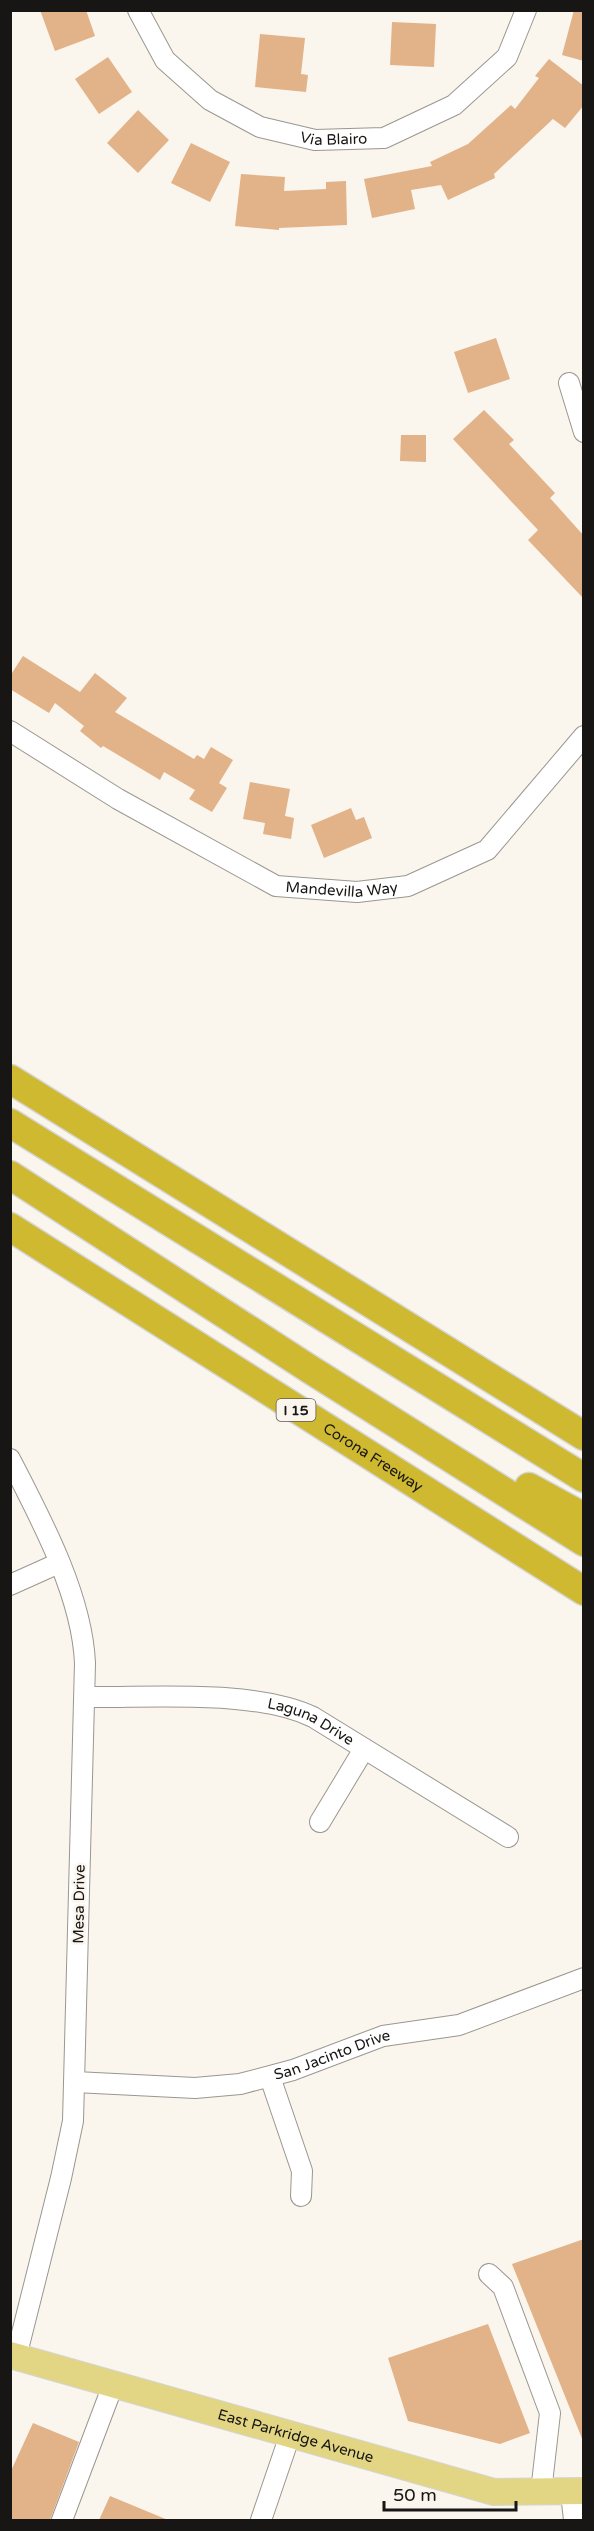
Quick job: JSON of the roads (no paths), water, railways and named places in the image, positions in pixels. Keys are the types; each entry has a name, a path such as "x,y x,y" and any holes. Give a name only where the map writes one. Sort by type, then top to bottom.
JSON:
{"highway":[{"path":"10,1079 584,1436"},
{"path":"10,1124 584,1478"},
{"path":"10,1175 584,1542"},
{"name":"Corona Freeway","path":"10,1227 584,1591"},
{"path":"421,1334 584,1418"},
{"path":"354,1337 584,1494"},
{"path":"318,1374 584,1517"}],"main road":[{"name":"East Parkridge Avenue","path":"13,2356 494,2492 577,2492"}],"street":[{"name":"Via Blairo","path":"138,10 165,60 210,100 260,127 315,140 384,138 454,105 507,57 526,10"},
{"path":"569,383 584,432"},
{"name":"Mandevilla Way","path":"10,731 118,799 276,886 357,892 408,886 487,849 584,736"},
{"name":"Mesa Drive","path":"10,1459 59,1563 82,1632 85,1698 73,2121 68,2150 13,2356"},
{"path":"10,1585 59,1563"},
{"name":"Laguna Drive","path":"85,1698 246,1700 273,1704 313,1717 508,1837"},
{"path":"320,1822 364,1749"},
{"name":"San Jacinto Drive","path":"75,2082 203,2088 270,2077 383,2036 459,2025 584,1978"},
{"path":"270,2077 302,2171 301,2196"},
{"path":"489,2274 503,2287 550,2413 541,2492"},
{"path":"62,2520 113,2385"},
{"path":"261,2520 290,2435"},
{"path":"574,2520 577,2492"}]}
